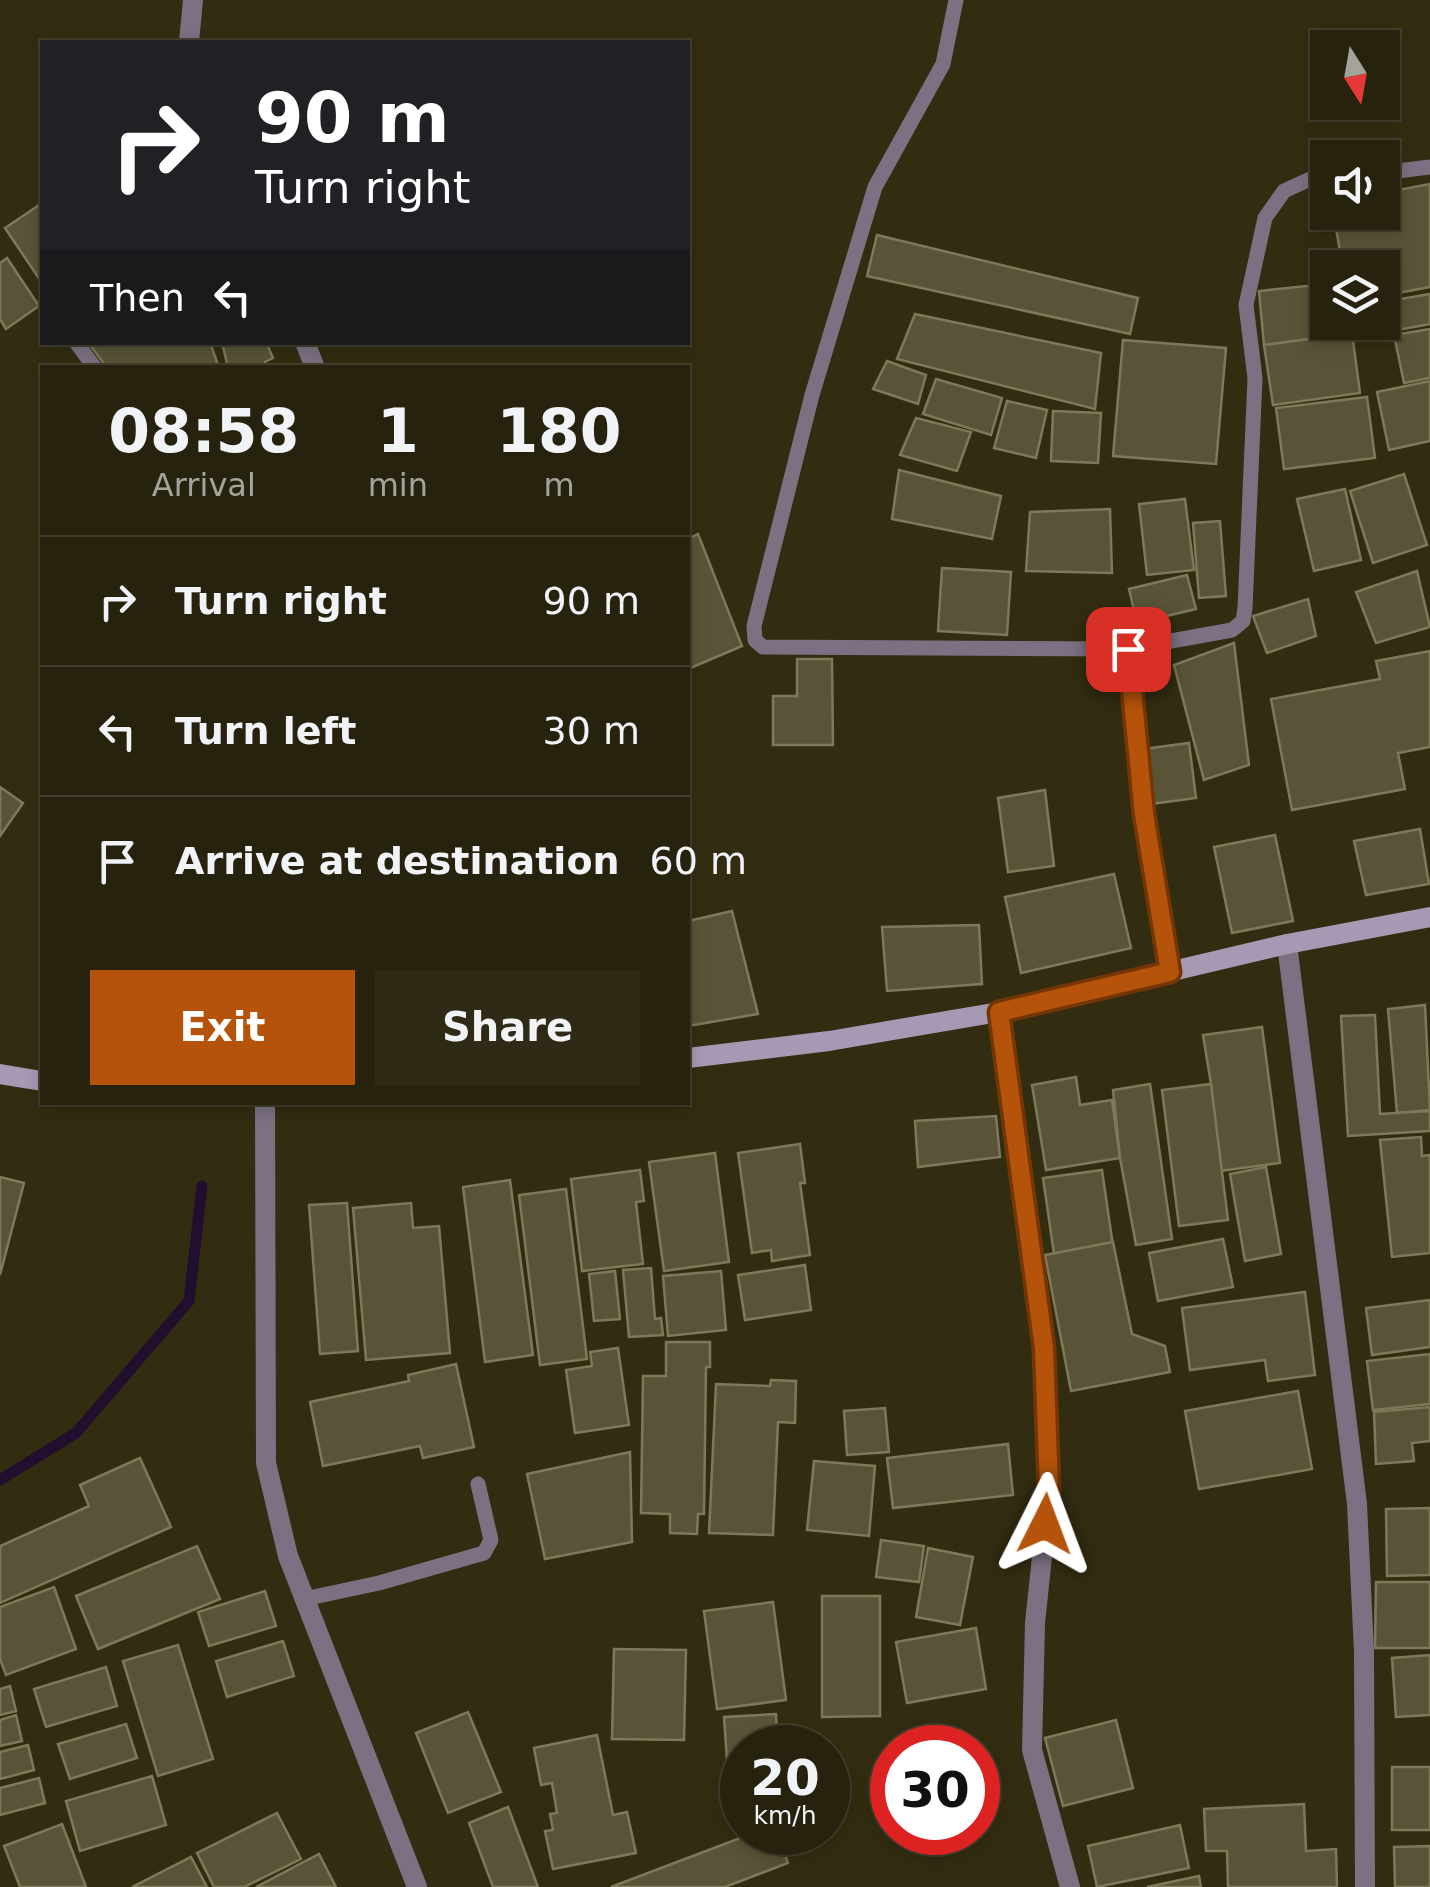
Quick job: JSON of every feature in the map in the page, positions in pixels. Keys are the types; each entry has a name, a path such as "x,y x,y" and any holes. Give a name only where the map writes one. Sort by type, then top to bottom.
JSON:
{"main road":[{"path":"690,1058 829,1041 999,1012 1287,944 1430,917"},
{"path":"0,1074 40,1081"}],"street":[{"path":"188,40 194,0"},
{"path":"1287,944 1358,1504 1364,1652 1365,1887"},
{"path":"999,1012 1044,1348 1049,1491 1035,1624 1032,1750 1070,1887"},
{"path":"264,1105 266,1463 288,1556 417,1887"}],"lane":[{"path":"956,0 942,64 875,187 764,574 754,626 754,640 764,648 865,645 1128,649 1232,630 1242,621 1255,378 1246,305 1265,218 1284,191 1310,180"},
{"path":"1400,170 1430,168"},
{"path":"78,345 94,365"},
{"path":"1128,649 1144,814 1170,972"},
{"path":"304,1599 380,1583 484,1552 491,1540 478,1484"}],"building":[{"path":"1430,184 1430,287 1400,293 1400,250 1340,250 1336,230 1400,230 1400,190"},
{"path":"40,204 40,280 5,228"},
{"path":"877,235 1138,298 1130,334 867,276"},
{"path":"7,258 39,306 6,329 0,319 0,263"},
{"path":"1310,286 1312,340 1264,345 1259,291"},
{"path":"1430,294 1430,324 1400,330 1400,299"},
{"path":"915,314 1101,353 1095,409 897,359"},
{"path":"1430,329 1430,378 1404,383 1395,340 1400,340 1400,334"},
{"path":"1310,339 1353,340 1360,393 1273,405 1264,345"},
{"path":"1123,340 1226,348 1216,464 1113,456"},
{"path":"90,345 211,345 218,365 105,365"},
{"path":"223,345 267,345 273,358 266,365 227,365"},
{"path":"887,361 926,375 918,404 873,389"},
{"path":"936,379 1002,398 991,435 923,414"},
{"path":"1430,381 1430,441 1389,450 1377,392"},
{"path":"1367,397 1375,458 1284,469 1276,408"},
{"path":"1007,401 1047,410 1036,458 994,448"},
{"path":"1053,411 1101,413 1098,463 1051,461"},
{"path":"916,418 971,432 957,471 900,455"},
{"path":"899,470 1001,496 992,539 892,519"},
{"path":"1404,474 1427,545 1373,563 1350,491"},
{"path":"1345,489 1361,560 1314,571 1297,499"},
{"path":"1185,499 1194,570 1147,575 1139,504"},
{"path":"1110,509 1112,573 1026,571 1030,512"},
{"path":"1220,521 1226,596 1199,598 1193,523"},
{"path":"698,534 742,646 690,668 690,538"},
{"path":"942,568 1011,572 1007,635 938,631"},
{"path":"1417,571 1430,627 1376,643 1356,592"},
{"path":"1187,575 1196,609 1137,623 1129,589"},
{"path":"1308,599 1316,636 1267,653 1253,616"},
{"path":"1234,643 1249,765 1204,780 1174,665"},
{"path":"1430,651 1430,747 1398,753 1405,789 1292,810 1271,699 1380,679 1376,661"},
{"path":"797,659 832,659 833,745 773,745 773,696 797,696"},
{"path":"1189,743 1196,798 1151,804 1143,749"},
{"path":"0,787 23,803 0,836"},
{"path":"1045,790 1054,866 1008,872 998,798"},
{"path":"1420,829 1429,884 1366,895 1354,841"},
{"path":"1275,835 1293,921 1232,933 1214,847"},
{"path":"1114,874 1131,948 1021,973 1005,897"},
{"path":"732,911 758,1014 690,1026 690,921"},
{"path":"979,925 982,984 887,991 882,927"},
{"path":"1425,1005 1430,1110 1397,1113 1388,1009"},
{"path":"1375,1015 1380,1114 1430,1111 1430,1131 1348,1136 1341,1016"},
{"path":"1262,1027 1280,1163 1220,1171 1203,1035"},
{"path":"1076,1077 1080,1105 1112,1100 1120,1158 1046,1170 1032,1085"},
{"path":"1150,1084 1172,1239 1136,1245 1120,1158 1113,1090"},
{"path":"1211,1084 1228,1220 1179,1226 1162,1090"},
{"path":"996,1116 1000,1157 918,1167 915,1121"},
{"path":"1421,1137 1422,1156 1430,1155 1430,1253 1392,1257 1380,1140"},
{"path":"800,1144 805,1183 800,1183 810,1255 772,1261 771,1250 752,1253 738,1153"},
{"path":"715,1153 729,1262 664,1271 649,1162"},
{"path":"1266,1167 1281,1254 1245,1261 1230,1174"},
{"path":"640,1170 644,1201 636,1202 643,1264 582,1271 571,1179"},
{"path":"1102,1170 1113,1246 1054,1254 1043,1178"},
{"path":"0,1177 24,1183 0,1275"},
{"path":"510,1180 533,1355 485,1362 463,1187"},
{"path":"566,1189 587,1359 540,1365 519,1195"},
{"path":"347,1203 358,1351 320,1354 309,1205"},
{"path":"411,1203 413,1228 439,1226 450,1353 366,1360 353,1208"},
{"path":"1223,1239 1233,1287 1158,1301 1149,1253"},
{"path":"1113,1242 1132,1334 1165,1346 1170,1372 1071,1391 1045,1255"},
{"path":"805,1265 811,1310 745,1320 738,1275"},
{"path":"651,1268 655,1319 661,1318 663,1335 629,1337 623,1270"},
{"path":"615,1271 620,1319 594,1321 589,1274"},
{"path":"721,1271 726,1330 668,1336 663,1276"},
{"path":"1305,1292 1315,1375 1268,1381 1265,1360 1190,1370 1182,1308"},
{"path":"1430,1300 1430,1347 1372,1355 1366,1308"},
{"path":"666,1342 710,1342 710,1367 706,1367 704,1514 698,1514 697,1534 670,1533 670,1514 641,1513 643,1376 666,1376"},
{"path":"618,1348 629,1425 575,1433 566,1370 592,1366 590,1352"},
{"path":"1430,1354 1430,1404 1373,1410 1367,1361"},
{"path":"456,1364 474,1447 423,1458 420,1446 323,1466 310,1402 409,1381 408,1375"},
{"path":"771,1380 796,1381 795,1423 778,1422 773,1535 709,1533 716,1384 770,1386"},
{"path":"1298,1391 1312,1469 1199,1489 1185,1411"},
{"path":"1430,1407 1430,1441 1412,1443 1414,1461 1376,1464 1374,1412"},
{"path":"885,1408 889,1452 847,1455 844,1411"},
{"path":"1008,1444 1013,1495 893,1508 887,1458"},
{"path":"630,1452 632,1542 545,1559 527,1474"},
{"path":"140,1458 171,1527 0,1603 0,1546 89,1506 80,1485"},
{"path":"814,1461 875,1466 869,1536 807,1530"},
{"path":"1430,1508 1430,1575 1387,1576 1386,1509"},
{"path":"881,1540 924,1546 919,1582 876,1577"},
{"path":"197,1546 220,1599 98,1649 76,1596"},
{"path":"928,1548 973,1557 960,1625 916,1617"},
{"path":"1376,1582 1430,1582 1430,1648 1375,1648"},
{"path":"54,1587 76,1649 6,1675 0,1659 0,1607"},
{"path":"265,1591 276,1626 209,1646 198,1612"},
{"path":"822,1596 880,1596 880,1716 822,1717"},
{"path":"773,1602 786,1700 717,1709 704,1611"},
{"path":"976,1628 986,1689 907,1703 896,1642"},
{"path":"283,1641 294,1676 227,1697 216,1661"},
{"path":"178,1645 213,1759 158,1776 123,1661"},
{"path":"614,1649 686,1650 684,1740 612,1739"},
{"path":"1430,1655 1430,1715 1396,1717 1392,1658"},
{"path":"106,1667 117,1706 46,1727 34,1689"},
{"path":"10,1686 16,1711 0,1715 0,1689"},
{"path":"468,1712 501,1792 448,1813 416,1733"},
{"path":"776,1714 777,1725 725,1725 724,1717"},
{"path":"16,1715 22,1741 0,1746 0,1720"},
{"path":"1116,1720 1133,1788 1063,1806 1045,1738"},
{"path":"126,1724 137,1758 70,1779 58,1744"},
{"path":"597,1735 613,1815 627,1812 636,1853 553,1869 545,1831 553,1830 550,1814 557,1813 552,1783 541,1785 534,1748"},
{"path":"28,1745 34,1770 0,1779 0,1752"},
{"path":"1392,1767 1430,1767 1430,1830 1392,1830"},
{"path":"152,1776 166,1825 80,1851 66,1801"},
{"path":"39,1778 45,1803 0,1815 0,1788"},
{"path":"1304,1804 1306,1851 1336,1849 1337,1887 1228,1887 1227,1851 1206,1851 1204,1809"},
{"path":"508,1807 538,1887 493,1887 469,1823"},
{"path":"277,1813 301,1859 244,1887 214,1887 197,1853"},
{"path":"62,1824 86,1887 20,1887 4,1846"},
{"path":"1180,1825 1189,1868 1097,1887 1088,1846"},
{"path":"720,1846 720,1855 785,1855 788,1863 725,1887 611,1887"},
{"path":"1430,1846 1430,1887 1395,1887 1394,1847"},
{"path":"319,1854 336,1887 256,1887"},
{"path":"191,1857 207,1887 132,1887"},
{"path":"1199,1876 1201,1887 1147,1887"}],"waterway":[{"path":"0,1480 76,1433 189,1301 202,1186"}],"route":[{"path":"1045,1524 1049,1491 1044,1348 999,1012 1170,972 1144,814 1128,649"}]}
